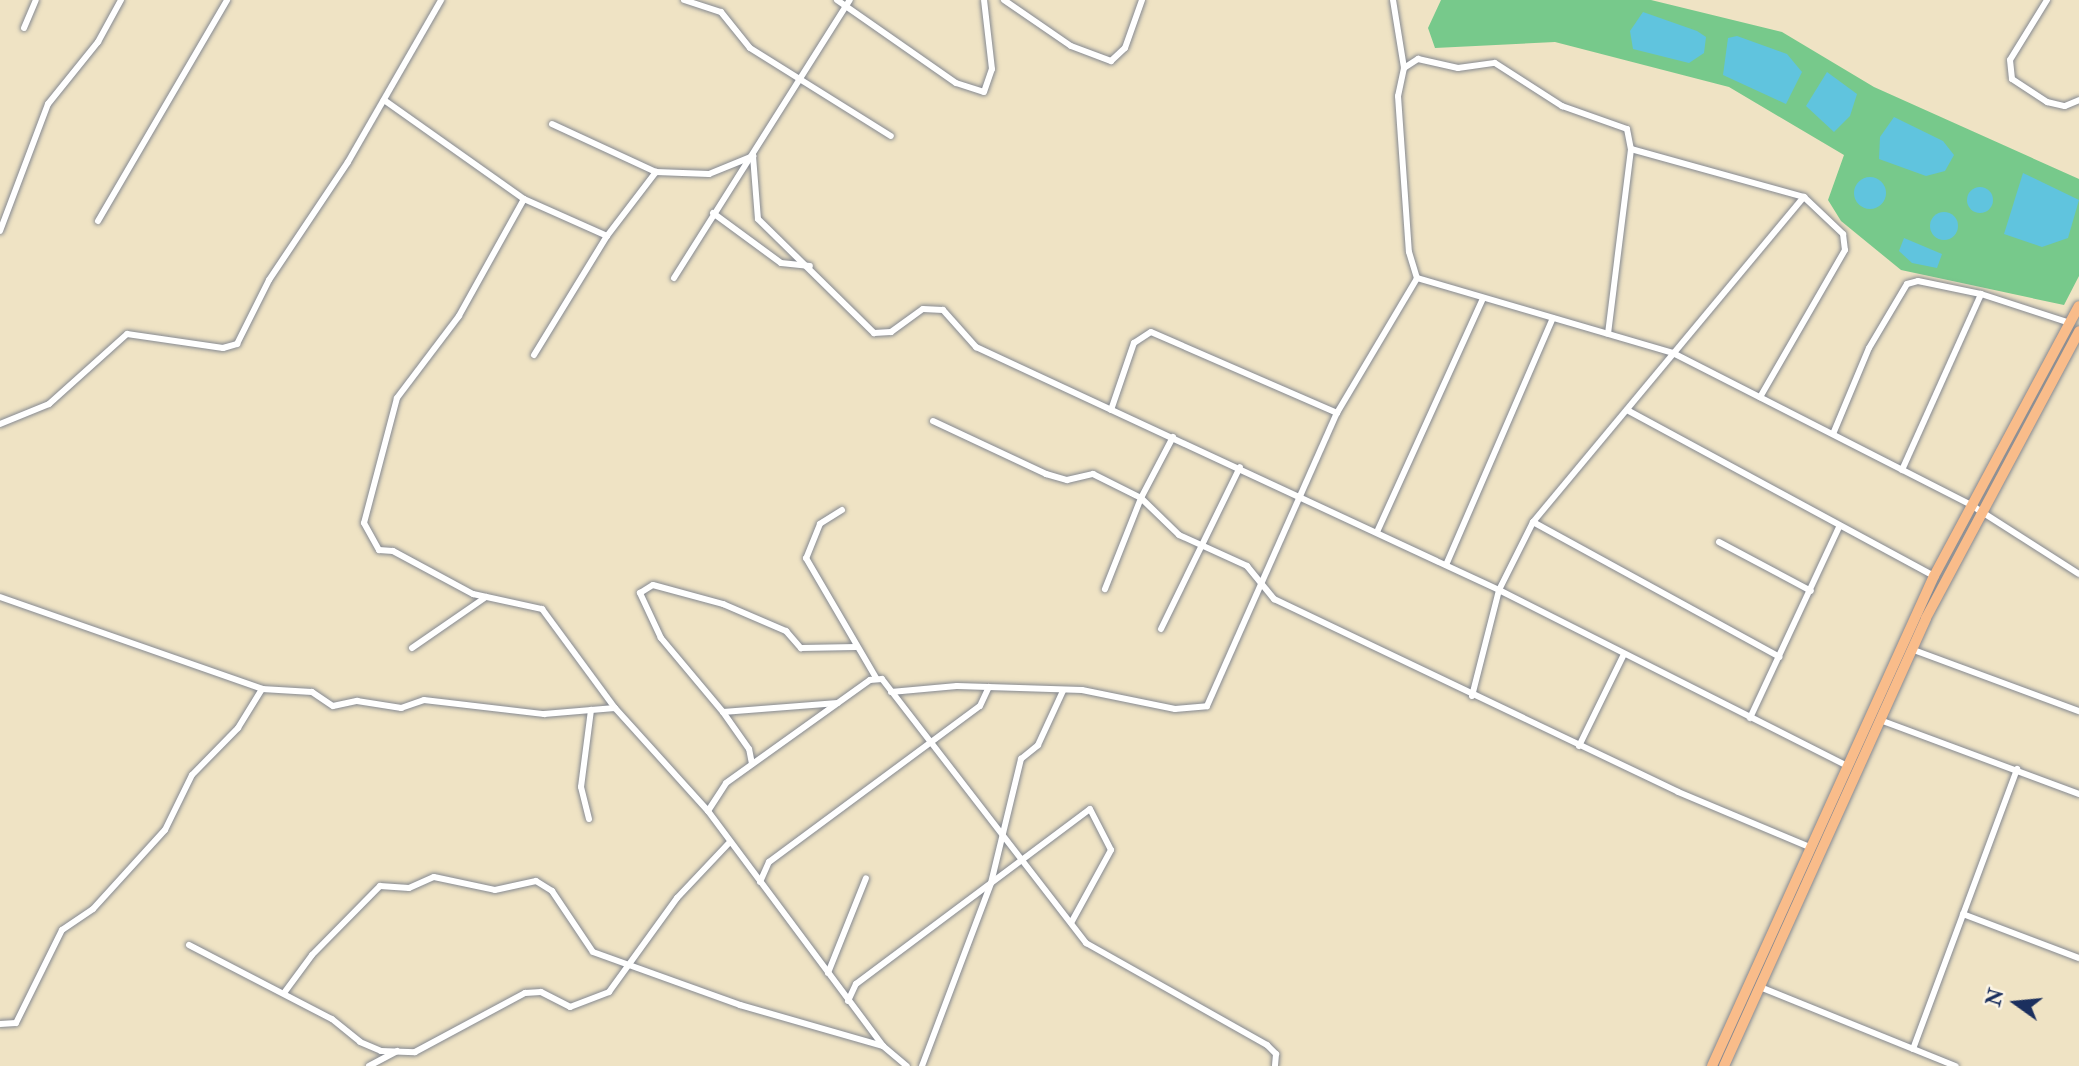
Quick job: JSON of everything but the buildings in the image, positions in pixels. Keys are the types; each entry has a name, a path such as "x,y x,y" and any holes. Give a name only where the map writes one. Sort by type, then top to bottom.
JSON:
{"main road":[{"path":"1712,1066 1880,720 1975,508 2079,306"},
{"path":"1724,1066 1760,987 1816,850 1846,765 1934,576 2079,331"}],"street":[{"path":"24,28 36,0"},
{"path":"0,231 48,104 98,42 121,0"},
{"path":"98,221 227,0"},
{"path":"0,424 49,404 127,334 223,348 237,344 269,280 384,100 441,0"},
{"path":"684,0 721,12 750,48 891,136"},
{"path":"837,0 848,3 956,83 984,92 992,69 984,0"},
{"path":"1004,0 1071,46 1111,61 1125,48 1142,0"},
{"path":"891,692 989,687 1063,691 1175,709 1207,706 1303,497 1337,413 1417,278 1409,252 1398,96 1404,68 1393,0"},
{"path":"2047,0 2010,60 2012,79 2047,102 2065,106 2079,100"},
{"path":"674,278 848,3"},
{"path":"1404,68 1418,59 1458,68 1504,66 1562,106 1623,125 1631,149 1608,334"},
{"path":"384,100 524,199 607,236"},
{"path":"552,124 656,172 709,174 753,156"},
{"path":"1631,149 1804,197 1843,234 1845,250 1760,397"},
{"path":"753,156 758,219 810,267 874,333 891,332 923,309 936,308 951,315 957,332 976,347 1447,565 1846,765"},
{"path":"534,355 607,236 656,172"},
{"path":"1472,696 1499,590 1533,522 1804,197"},
{"path":"524,199 459,316 397,398 363,517 379,550 486,597 542,609 615,708 642,731 708,811 883,1046 907,1066"},
{"path":"713,214 781,262 810,267"},
{"path":"1417,278 1673,353 1975,508 2079,574"},
{"path":"1833,434 1869,348 1907,285 1918,281 1981,294 2070,323"},
{"path":"1902,470 1981,294"},
{"path":"1377,532 1483,298"},
{"path":"1447,565 1553,318"},
{"path":"1111,410 1134,343 1151,332 1337,413"},
{"path":"1627,410 1934,576"},
{"path":"933,421 1046,474 1067,480 1093,474 1141,498 1179,536 1247,566 1283,604 1579,746 1816,850"},
{"path":"1105,589 1141,498 1173,437"},
{"path":"1161,629 1240,467"},
{"path":"842,510 820,524 806,558 876,678 891,692 1095,951 1267,1045 1276,1065"},
{"path":"1533,522 1780,657"},
{"path":"1750,718 1839,527"},
{"path":"1719,542 1811,591"},
{"path":"752,764 749,749 723,712 661,638 642,607 643,590 653,585 723,604 786,631 801,648 856,647"},
{"path":"0,597 262,689 312,692 332,706 357,701 401,708 424,700 544,714 615,708"},
{"path":"412,648 486,597"},
{"path":"1911,649 2079,711"},
{"path":"1579,746 1624,654"},
{"path":"708,811 718,790 876,678"},
{"path":"760,882 769,862 980,706 989,687"},
{"path":"0,1024 16,1023 62,930 93,909 165,830 192,775 238,728 262,689"},
{"path":"922,1066 991,883 1021,759 1038,745 1063,691"},
{"path":"723,712 838,703"},
{"path":"589,819 581,787 591,710"},
{"path":"1880,720 2079,794"},
{"path":"1913,1049 2017,769"},
{"path":"848,1001 856,984 1021,860 1093,810 1111,850 1071,923"},
{"path":"189,945 284,993 360,1042 398,1051 433,1048 533,990 578,1006 610,992 626,964 730,842"},
{"path":"284,993 375,888 410,888 434,877 495,890 518,882 544,885 588,947 626,964 740,1005 883,1046"},
{"path":"828,973 866,878"},
{"path":"1963,914 2079,958"},
{"path":"1760,987 1956,1066"},
{"path":"369,1066 398,1051"}],"green space":[{"path":"1441,0 1651,0 1782,32 1874,87 2079,179 2079,276 2064,305 1901,270 1841,221 1828,200 1844,155 1729,87 1555,42 1435,48 1428,28"}],"water":[{"path":"1643,12 1697,31 1706,37 1704,53 1689,63 1633,49 1630,31"},
{"path":"1737,36 1787,54 1802,72 1786,104 1723,75 1728,38"},
{"path":"1827,72 1857,94 1850,116 1834,132 1806,106"},
{"path":"1894,117 1943,141 1954,155 1945,171 1926,176 1879,159 1880,137"},
{"path":"2023,173 2079,200 2068,238 2042,247 2004,234"},
{"path":"1870,177 1882,181 1886,193 1882,205 1870,209 1858,205 1854,193 1858,181"},
{"path":"1980,187 1989,191 1993,200 1989,209 1980,213 1971,209 1967,200 1971,191"},
{"path":"1944,212 1954,216 1958,226 1954,236 1944,240 1934,236 1930,226 1934,216"},
{"path":"1904,238 1942,254 1937,268 1912,263 1899,251"}]}
